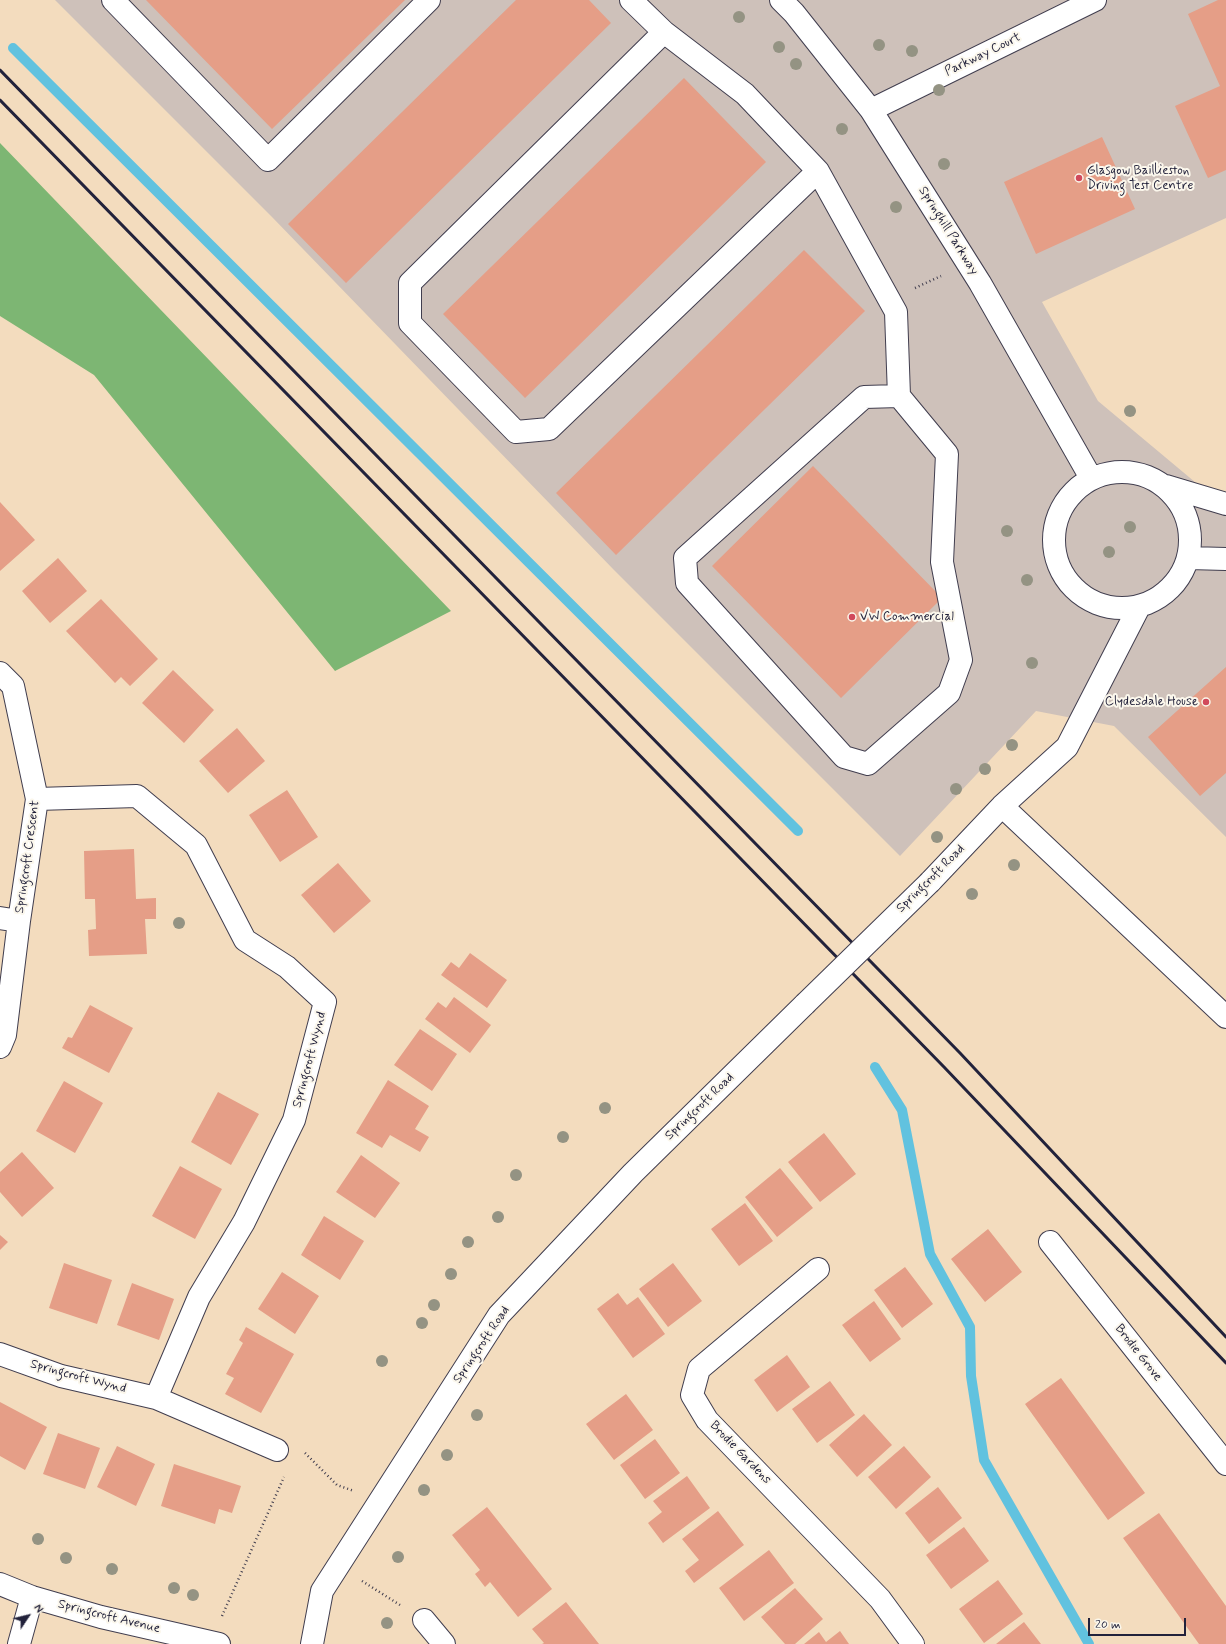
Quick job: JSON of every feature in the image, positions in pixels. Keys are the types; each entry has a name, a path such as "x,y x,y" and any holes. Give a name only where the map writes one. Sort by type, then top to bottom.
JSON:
{"street":[{"path":"113,0 268,160 429,0"},
{"path":"632,0 664,32 745,94 818,171 896,312 899,396 947,454 942,562 961,660 949,693 868,764 844,757 687,583 685,558 864,397 899,396"},
{"name":"Springhill Parkway","path":"781,0 794,13 871,110 968,263 1091,478"},
{"name":"Parkway Court","path":"871,110 1095,0"},
{"path":"664,32 410,282 410,323 516,432 549,429 818,171"},
{"path":"1166,486 1179,501 1188,519 1191,538 1189,558 1182,575 1170,589 1156,600 1139,607 1116,608 1095,603 1076,591 1063,574 1057,560 1055,553 1054,531 1060,510 1073,492 1091,478 1110,472 1129,471 1149,476 1166,486 1226,504"},
{"path":"1189,558 1226,559"},
{"name":"Springcroft Road","path":"312,1644 322,1591 499,1315 633,1173 930,882 1002,806 1067,747 1139,607"},
{"name":"Springcroft Crescent","path":"0,673 13,686 37,798 10,920 5,1035 0,1047"},
{"name":"Springcroft Wynd","path":"37,798 137,796 196,845 245,940 287,967 325,1002 294,1120 244,1222 199,1297 156,1398"},
{"path":"1002,806 1226,1017"},
{"name":"Brodie Grove","path":"1050,1242 1226,1464"},
{"name":"Brodie Gardens","path":"818,1269 699,1369 692,1396 707,1420 880,1599 913,1644"},
{"name":"Springcroft Wynd","path":"0,1354 61,1376 156,1398 277,1450"},
{"name":"Springcroft Avenue","path":"0,1584 32,1597 101,1617 215,1642"},
{"path":"19,1644 32,1597"},
{"path":"424,1620 444,1644"}],"path":[{"path":"890,301 968,263"},
{"path":"277,1450 298,1447 337,1485 381,1500"},
{"path":"215,1642 285,1475"},
{"path":"338,1566 424,1620"}],"shaded area":[{"path":"55,0 1226,0 1226,218 1042,302 1098,401 1226,508 1226,837 1114,726 1036,711 900,856 614,570 272,217"}],"green space":[{"path":"0,143 451,611 335,671 94,375 0,316"}],"building":[{"path":"146,0 405,0 272,129"},
{"path":"516,0 589,0 611,23 346,283 288,224"},
{"path":"1218,0 1226,0 1226,170 1208,178 1175,106 1220,86 1188,14"},
{"path":"684,78 766,162 525,398 443,314"},
{"path":"1102,137 1135,209 1036,254 1004,182"},
{"path":"804,250 865,311 616,555 556,493"},
{"path":"813,466 942,598 841,698 712,566"},
{"path":"0,502 35,540 0,571"},
{"path":"58,558 87,591 50,623 22,591"},
{"path":"101,599 158,659 130,686 121,677 115,683 66,631"},
{"name":"Clydesdale House","path":"1226,667 1226,773 1200,796 1148,737"},
{"path":"173,670 214,710 184,743 142,703"},
{"path":"237,728 265,761 228,793 199,761"},
{"path":"287,790 318,837 280,862 249,815"},
{"path":"134,849 136,899 156,898 156,919 145,919 147,954 89,956 88,930 96,929 95,899 85,899 84,851"},
{"path":"338,863 371,901 334,933 301,895"},
{"path":"470,953 507,980 487,1008 441,975 451,962 459,968"},
{"path":"454,997 491,1025 470,1053 425,1019 438,1002 446,1008"},
{"path":"90,1005 133,1028 109,1073 62,1048 68,1037 72,1038"},
{"path":"420,1029 457,1054 432,1091 394,1065"},
{"path":"388,1080 429,1106 415,1129 429,1137 420,1152 390,1135 382,1148 356,1133"},
{"path":"64,1081 103,1103 75,1153 36,1131"},
{"path":"218,1092 259,1114 231,1165 191,1142"},
{"path":"824,1133 856,1174 820,1202 788,1162"},
{"path":"22,1152 54,1188 22,1217 0,1192 0,1172"},
{"path":"361,1155 400,1183 375,1218 336,1192"},
{"path":"180,1166 222,1189 195,1239 152,1216"},
{"path":"780,1168 813,1208 777,1237 745,1197"},
{"path":"745,1203 773,1241 739,1266 711,1229"},
{"path":"324,1216 364,1241 340,1280 301,1255"},
{"path":"988,1229 1022,1272 985,1302 951,1259"},
{"path":"0,1235 8,1242 0,1250"},
{"path":"64,1263 112,1280 97,1324 49,1308"},
{"path":"673,1263 702,1301 668,1327 639,1289"},
{"path":"905,1267 933,1304 902,1328 874,1290"},
{"path":"282,1272 319,1296 295,1334 258,1309"},
{"path":"132,1283 174,1299 159,1340 117,1325"},
{"path":"618,1293 627,1305 638,1297 665,1334 633,1358 597,1309"},
{"path":"874,1301 901,1339 870,1362 842,1325"},
{"path":"246,1327 294,1354 261,1413 225,1394 234,1378 226,1374 243,1343 239,1340"},
{"path":"787,1355 810,1387 777,1412 754,1380"},
{"path":"1061,1378 1145,1493 1108,1520 1025,1404"},
{"path":"830,1381 855,1415 817,1443 792,1409"},
{"path":"626,1394 653,1430 614,1460 586,1424"},
{"path":"0,1402 47,1427 25,1470 0,1456"},
{"path":"864,1414 892,1445 857,1477 829,1445"},
{"path":"58,1433 100,1448 85,1489 43,1474"},
{"path":"655,1439 680,1473 645,1499 620,1465"},
{"path":"117,1446 155,1464 136,1506 97,1487"},
{"path":"904,1446 931,1477 896,1509 868,1477"},
{"path":"174,1464 241,1486 232,1513 219,1509 215,1524 161,1506"},
{"path":"687,1476 710,1508 663,1543 648,1523 662,1512 653,1501"},
{"path":"938,1487 962,1518 929,1544 905,1513"},
{"path":"487,1507 552,1589 518,1617 490,1582 485,1587 475,1574 480,1570 452,1535"},
{"path":"718,1511 744,1545 694,1583 685,1571 699,1560 682,1539"},
{"path":"1159,1513 1226,1606 1226,1644 1199,1644 1123,1538"},
{"path":"964,1527 989,1561 951,1589 926,1555"},
{"path":"769,1550 794,1583 744,1621 719,1588"},
{"path":"998,1580 1023,1614 984,1643 959,1609"},
{"path":"795,1588 823,1619 795,1644 785,1644 761,1617"},
{"path":"566,1602 599,1644 542,1644 544,1643 532,1629"},
{"path":"1024,1622 1041,1644 996,1644"},
{"path":"840,1631 849,1644 804,1644 819,1632 826,1642"}],"waterway":[{"path":"13,48 798,831"},
{"path":"875,1067 902,1110 930,1254 970,1327 971,1376 984,1460 1089,1644"}],"railway":[{"path":"0,70 960,1053 1226,1337"},
{"path":"0,100 944,1067 1226,1363"}],"place":[{"name":"Glasgow Baillieston Driving Test Centre","path":"1079,178"},
{"name":"VW Commercial","path":"852,617"},
{"name":"Clydesdale House","path":"1206,702"}]}
